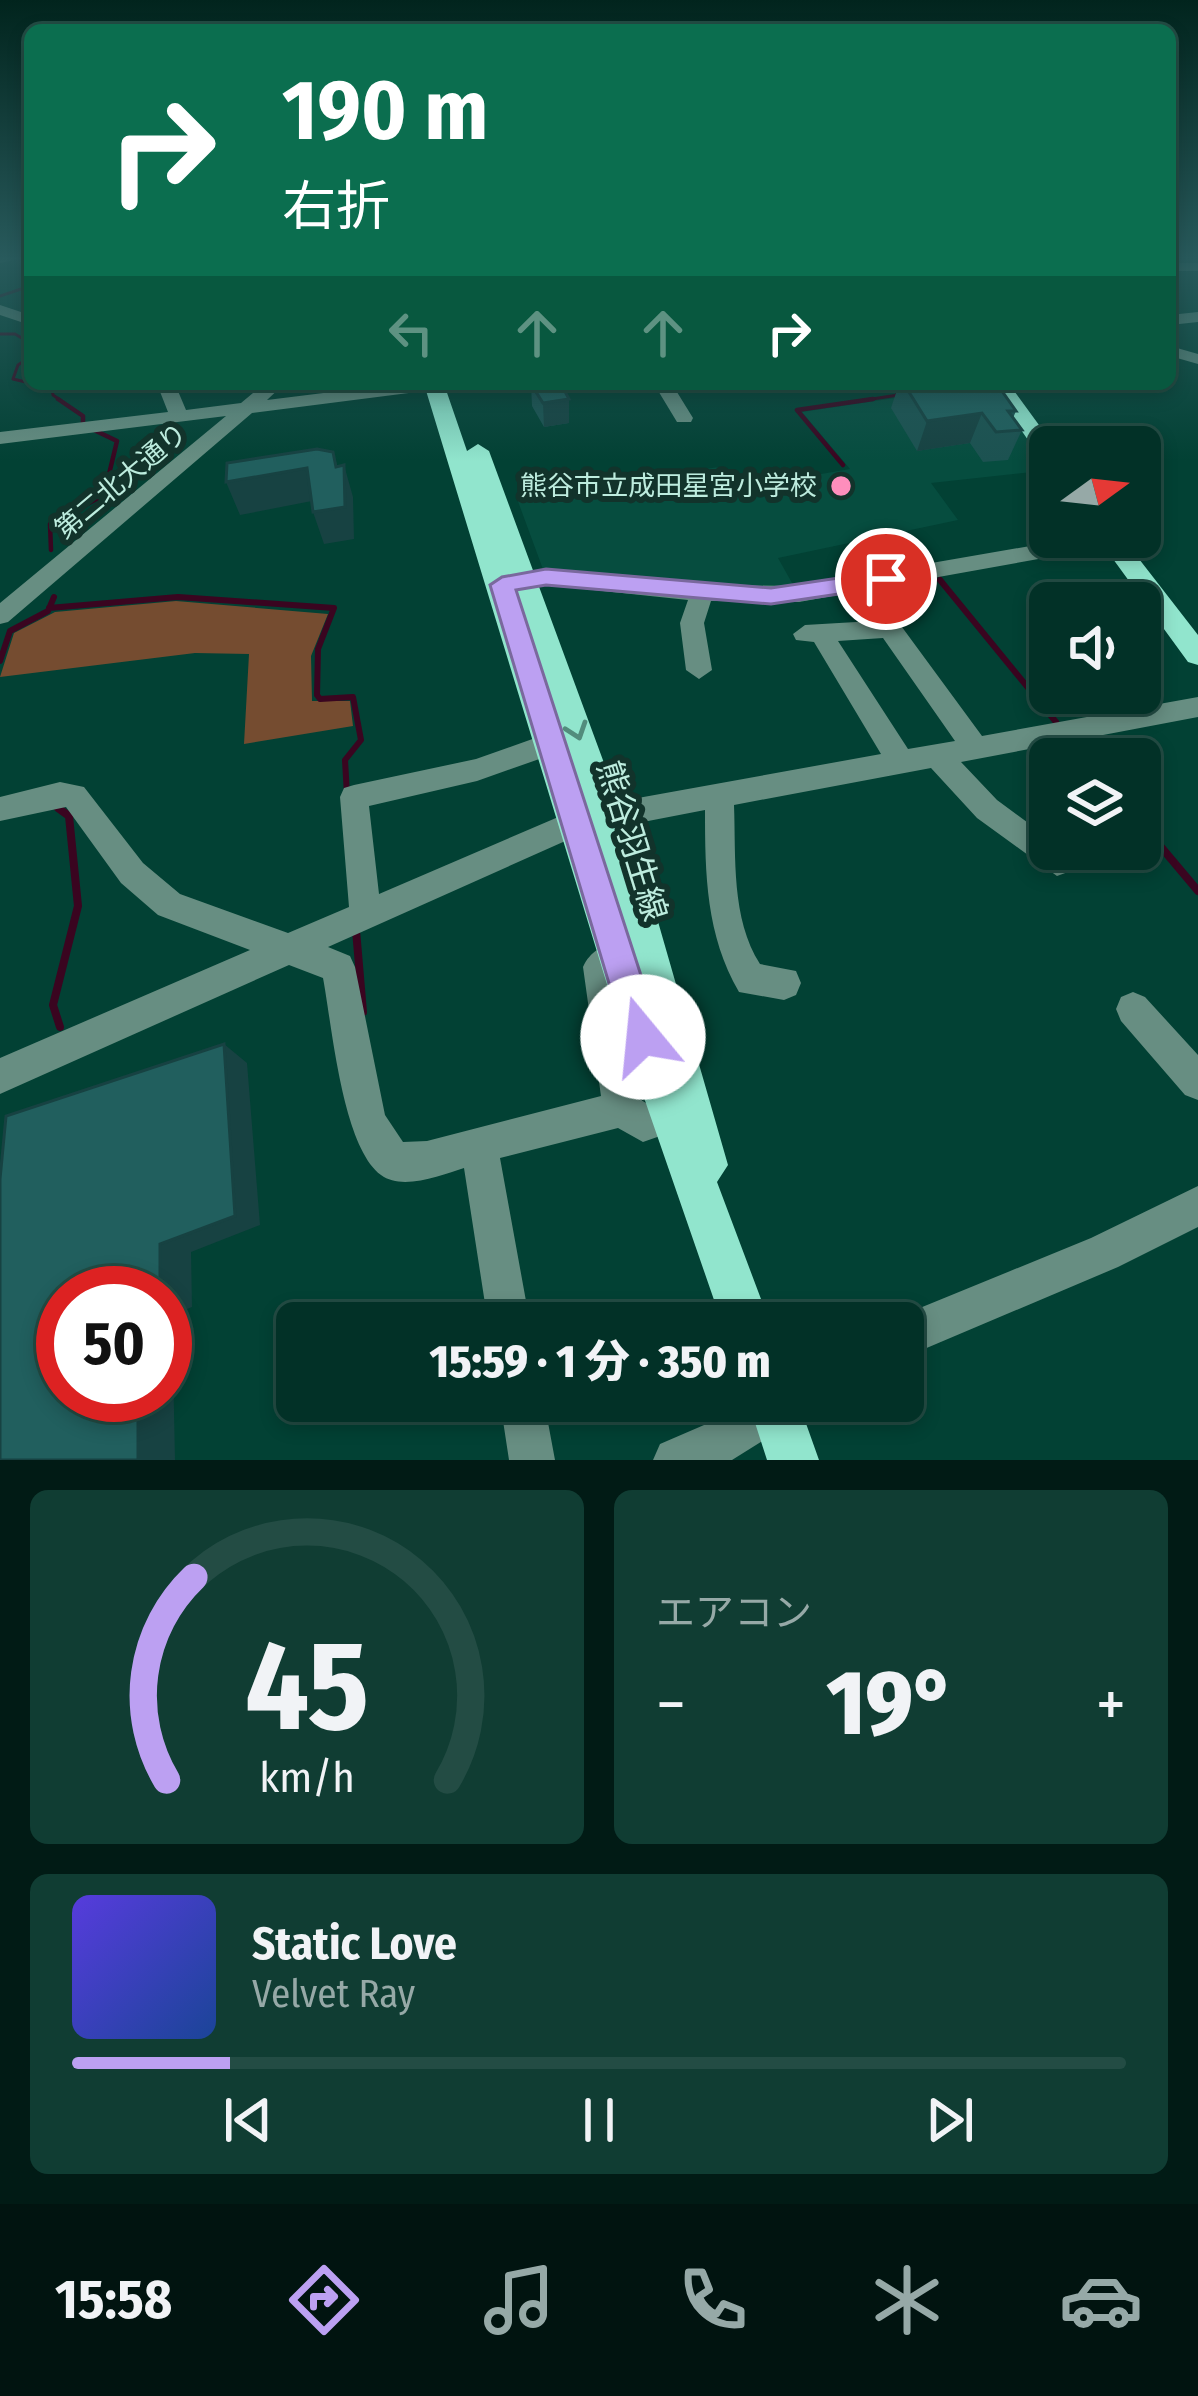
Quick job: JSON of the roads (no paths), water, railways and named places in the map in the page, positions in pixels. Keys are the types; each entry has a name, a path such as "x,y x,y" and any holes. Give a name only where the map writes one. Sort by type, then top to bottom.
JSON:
{"main road":[{"name":"熊谷羽生線","path":"438,390 514,582 552,743 592,818 618,956 670,1115 740,1302"},
{"name":"熊谷羽生線","path":"453,390 742,1302"},
{"path":"1006,390 1031,426"},
{"path":"1125,558 1198,655"},
{"path":"783,1422 793,1460"}],"street":[{"path":"168,390 178,416"},
{"name":"第二北大通り","path":"0,616 268,390"},
{"path":"0,438 389,390"},
{"path":"667,390 684,418"},
{"path":"514,582 546,577 702,593 799,594 1029,553"},
{"path":"699,670 692,623 702,593"},
{"path":"900,761 813,634 890,628 975,747"},
{"path":"0,1076 282,948 592,818 1198,707"},
{"path":"365,912 354,797 477,770 552,743"},
{"path":"936,754 987,809 1029,841"},
{"path":"719,793 726,898 736,953 751,980 784,983"},
{"path":"0,809 60,794 74,796 132,873 169,905 338,967 368,1122 392,1161 427,1160 621,1109 643,1123 670,1115"},
{"path":"618,956 600,967 621,1109"},
{"path":"1133,1009 1198,1082"},
{"path":"479,1145 505,1302"},
{"path":"924,1327 1104,1253 1198,1206"},
{"path":"526,1422 532,1460"},
{"path":"676,1460 727,1439 752,1422"}],"waterway":[{"path":"0,334 24,339"},
{"path":"24,361 13,379 24,382"},
{"path":"52,390 63,402"},
{"path":"863,400 898,395 895,390"},
{"path":"58,399 83,416 83,424"},
{"path":"863,400 873,399"},
{"path":"843,465 797,410 863,400"},
{"path":"853,402 863,400"},
{"path":"51,550 50,524 104,495 117,441 94,430"},
{"path":"917,551 931,566"},
{"path":"940,579 943,583"},
{"path":"940,580 1056,722"},
{"path":"49,608 54,597"},
{"path":"49,608 178,597 334,608 318,649 317,695 320,699 353,697 361,740 345,760 347,795"},
{"path":"0,661 10,631 49,608"},
{"path":"55,805 61,810"},
{"path":"58,808 61,810"},
{"path":"60,1027 53,1005 78,906 69,816 61,810"},
{"path":"1161,847 1198,891"},
{"path":"356,930 363,1012"}],"place":[{"name":"熊谷市立成田星宮小学校","path":"841,486"}]}
